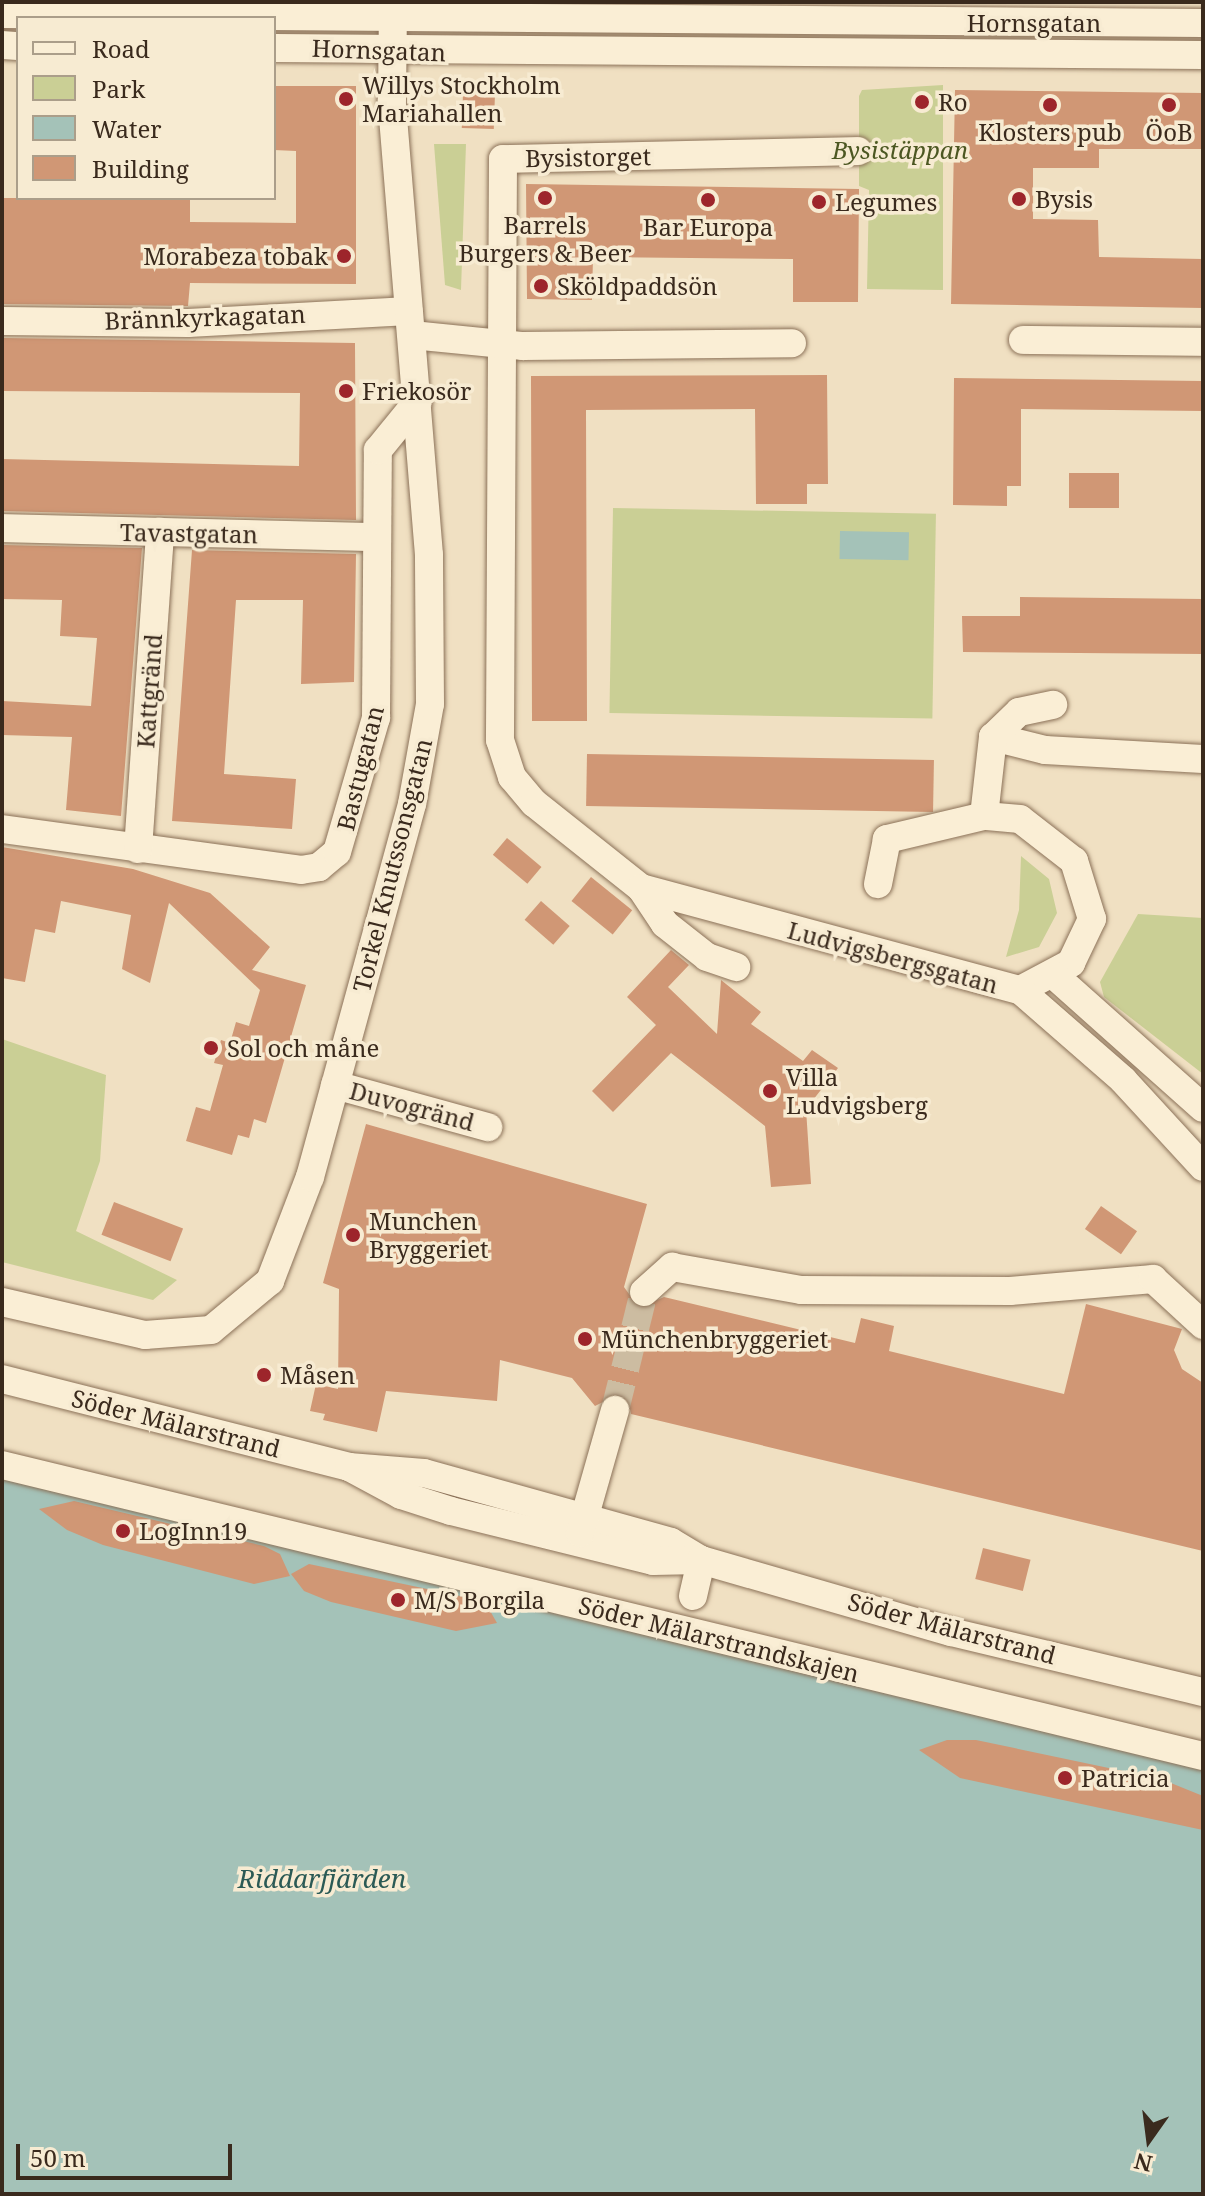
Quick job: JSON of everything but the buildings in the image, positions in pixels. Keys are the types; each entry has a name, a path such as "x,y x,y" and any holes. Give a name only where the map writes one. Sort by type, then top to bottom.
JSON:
{"street":[{"name":"Hornsgatan","path":"2,14 393,8 895,12 1203,23"},
{"name":"Torkel Knutssonsgatan","path":"2,1302 145,1335 191,1335 229,1319 270,1281 282,1258 335,1085 412,804 430,704 432,629 391,51 393,8"},
{"path":"894,55 895,12"},
{"name":"Hornsgatan","path":"276,48 1203,55"},
{"name":"Bysistorget","path":"500,344 503,159 858,151"},
{"name":"Brännkyrkagatan","path":"2,321 410,323 500,344 792,343"},
{"path":"1023,340 1203,342"},
{"name":"Ludvigsbergsgatan","path":"500,344 500,740 512,777 534,803 641,888 665,924 707,957 736,967"},
{"name":"Bastugatan","path":"2,829 301,870 319,867 337,852 376,718 378,450 418,401"},
{"name":"Tavastgatan","path":"2,528 376,537"},
{"name":"Kattgränd","path":"138,849 160,532"},
{"path":"878,884 887,839 984,816 993,737 1019,712 1053,705"},
{"path":"993,737 1045,750 1203,759"},
{"name":"Ludvigsbergsgatan","path":"641,888 971,981 1020,990 1055,976 1083,950 1092,919 1088,889 1074,861 1051,840 1020,819 984,816"},
{"path":"1055,976 1203,1108"},
{"path":"1020,990 1123,1080 1203,1167"},
{"name":"Duvogränd","path":"335,1085 488,1127"},
{"path":"644,1292 672,1267 801,1290 1010,1291 1153,1279 1203,1325"},
{"name":"Söder Mälarstrand","path":"2,1379 349,1467 401,1495 581,1529 653,1561 701,1560 951,1632 1203,1692"},
{"path":"581,1529 615,1410"},
{"name":"Söder Mälarstrandskajen","path":"2,1465 1203,1756"},
{"path":"693,1596 701,1560"}],"green space":[{"name":"Bysistäppan","path":"943,85 943,290 867,289 869,190 859,186 859,96 862,90"},
{"path":"434,144 466,144 461,290 445,285"},
{"path":"613,508 936,514 932,719 609,713"},
{"path":"1021,856 1049,879 1057,913 1039,947 1006,957 1019,910"},
{"path":"1138,914 1203,918 1203,1074 1104,997 1100,982"},
{"path":"2,1039 106,1075 100,1161 76,1231 177,1280 153,1300 2,1262"}],"water":[{"path":"840,531 909,532 909,560 840,559"},
{"name":"Riddarfjärden","path":"2,1477 1203,1768 1203,2194 2,2194"}],"tunnel":[{"path":"615,1410 644,1292"}],"place":[{"name":"Willys Stockholm Mariahallen","path":"346,99"},
{"name":"Ro","path":"922,102"},
{"name":"Klosters pub","path":"1050,105"},
{"name":"ÖoB","path":"1169,105"},
{"name":"Barrels Burgers & Beer","path":"545,198"},
{"name":"Bysis","path":"1019,199"},
{"name":"Bar Europa","path":"708,200"},
{"name":"Legumes","path":"819,202"},
{"name":"Morabeza tobak","path":"344,256"},
{"name":"Sköldpaddsön","path":"541,286"},
{"name":"Friekosör","path":"346,391"},
{"name":"Sol och måne","path":"211,1048"},
{"name":"Villa Ludvigsberg","path":"770,1091"},
{"name":"Munchen Bryggeriet","path":"353,1235"},
{"name":"Münchenbryggeriet","path":"585,1339"},
{"name":"Måsen","path":"264,1375"},
{"name":"LogInn19","path":"123,1531"},
{"name":"M/S Borgila","path":"398,1600"},
{"name":"Patricia","path":"1065,1778"}]}
